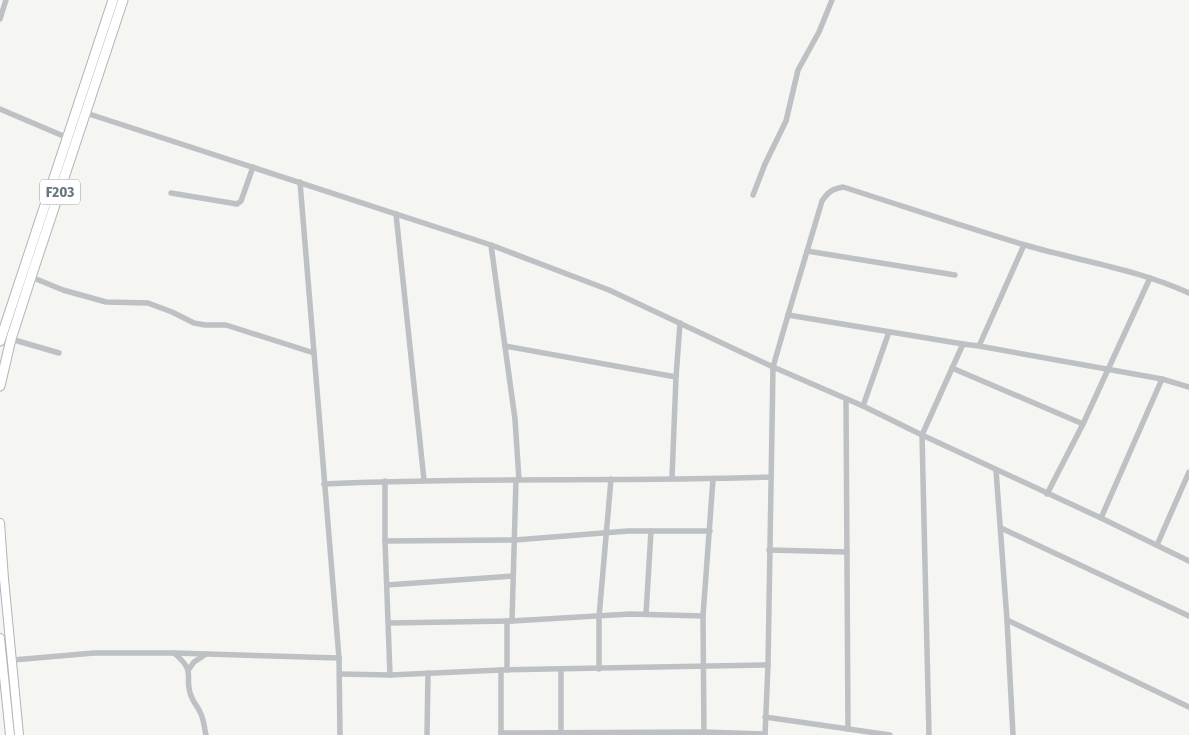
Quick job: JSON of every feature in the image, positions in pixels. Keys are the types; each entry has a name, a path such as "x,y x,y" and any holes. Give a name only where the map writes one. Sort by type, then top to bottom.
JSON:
{"main road":[{"name":"F203","path":"0,341 113,0"},
{"name":"F203","path":"0,386 11,339 30,277 123,0"},
{"path":"0,523 19,735"},
{"path":"0,638 10,735"}],"street":[{"path":"0,19 6,0"},
{"path":"753,195 765,164 786,121 798,70 819,32 832,0"},
{"path":"0,109 68,138"},
{"path":"86,113 491,245 609,290 773,367 863,406 1189,561"},
{"path":"171,193 233,205 237,204 241,201 253,167"},
{"path":"300,182 339,658 340,735"},
{"path":"491,245 515,419 517,480 513,576 504,670 501,734 765,734 773,367 822,201 827,193 834,189 843,188 1024,245 1150,278 1189,293"},
{"path":"396,214 424,480"},
{"path":"979,346 1024,245"},
{"path":"808,251 955,275"},
{"path":"30,277 64,290 106,302 148,303 194,322 204,325 226,325 314,353"},
{"path":"1047,494 1083,424 1150,278"},
{"path":"788,315 979,346 1162,380 1189,387"},
{"path":"672,478 680,323"},
{"path":"863,406 890,332"},
{"path":"11,339 59,353"},
{"path":"929,735 922,435 962,344"},
{"path":"505,346 676,377"},
{"path":"952,368 1083,424"},
{"path":"1101,518 1162,380"},
{"path":"846,399 848,729"},
{"path":"996,470 1013,735"},
{"path":"1157,546 1189,472"},
{"path":"324,484 424,480 713,479 770,477"},
{"path":"600,668 598,617 611,479"},
{"path":"704,734 703,616 713,479"},
{"path":"385,481 385,541 390,675"},
{"path":"1001,528 1189,616"},
{"path":"385,541 515,540 628,531 710,532"},
{"path":"646,614 651,531"},
{"path":"769,550 847,552"},
{"path":"387,585 513,576"},
{"path":"389,623 510,621 646,614 703,616"},
{"path":"1007,620 1189,707"},
{"path":"13,660 94,652 174,652 339,658"},
{"path":"174,652 185,662 189,669 192,700 202,714 206,735"},
{"path":"189,669 194,662 206,654"},
{"path":"340,674 390,675 504,670 768,665"},
{"path":"561,669 561,733"},
{"path":"428,673 428,735"},
{"path":"765,717 890,735"}]}
